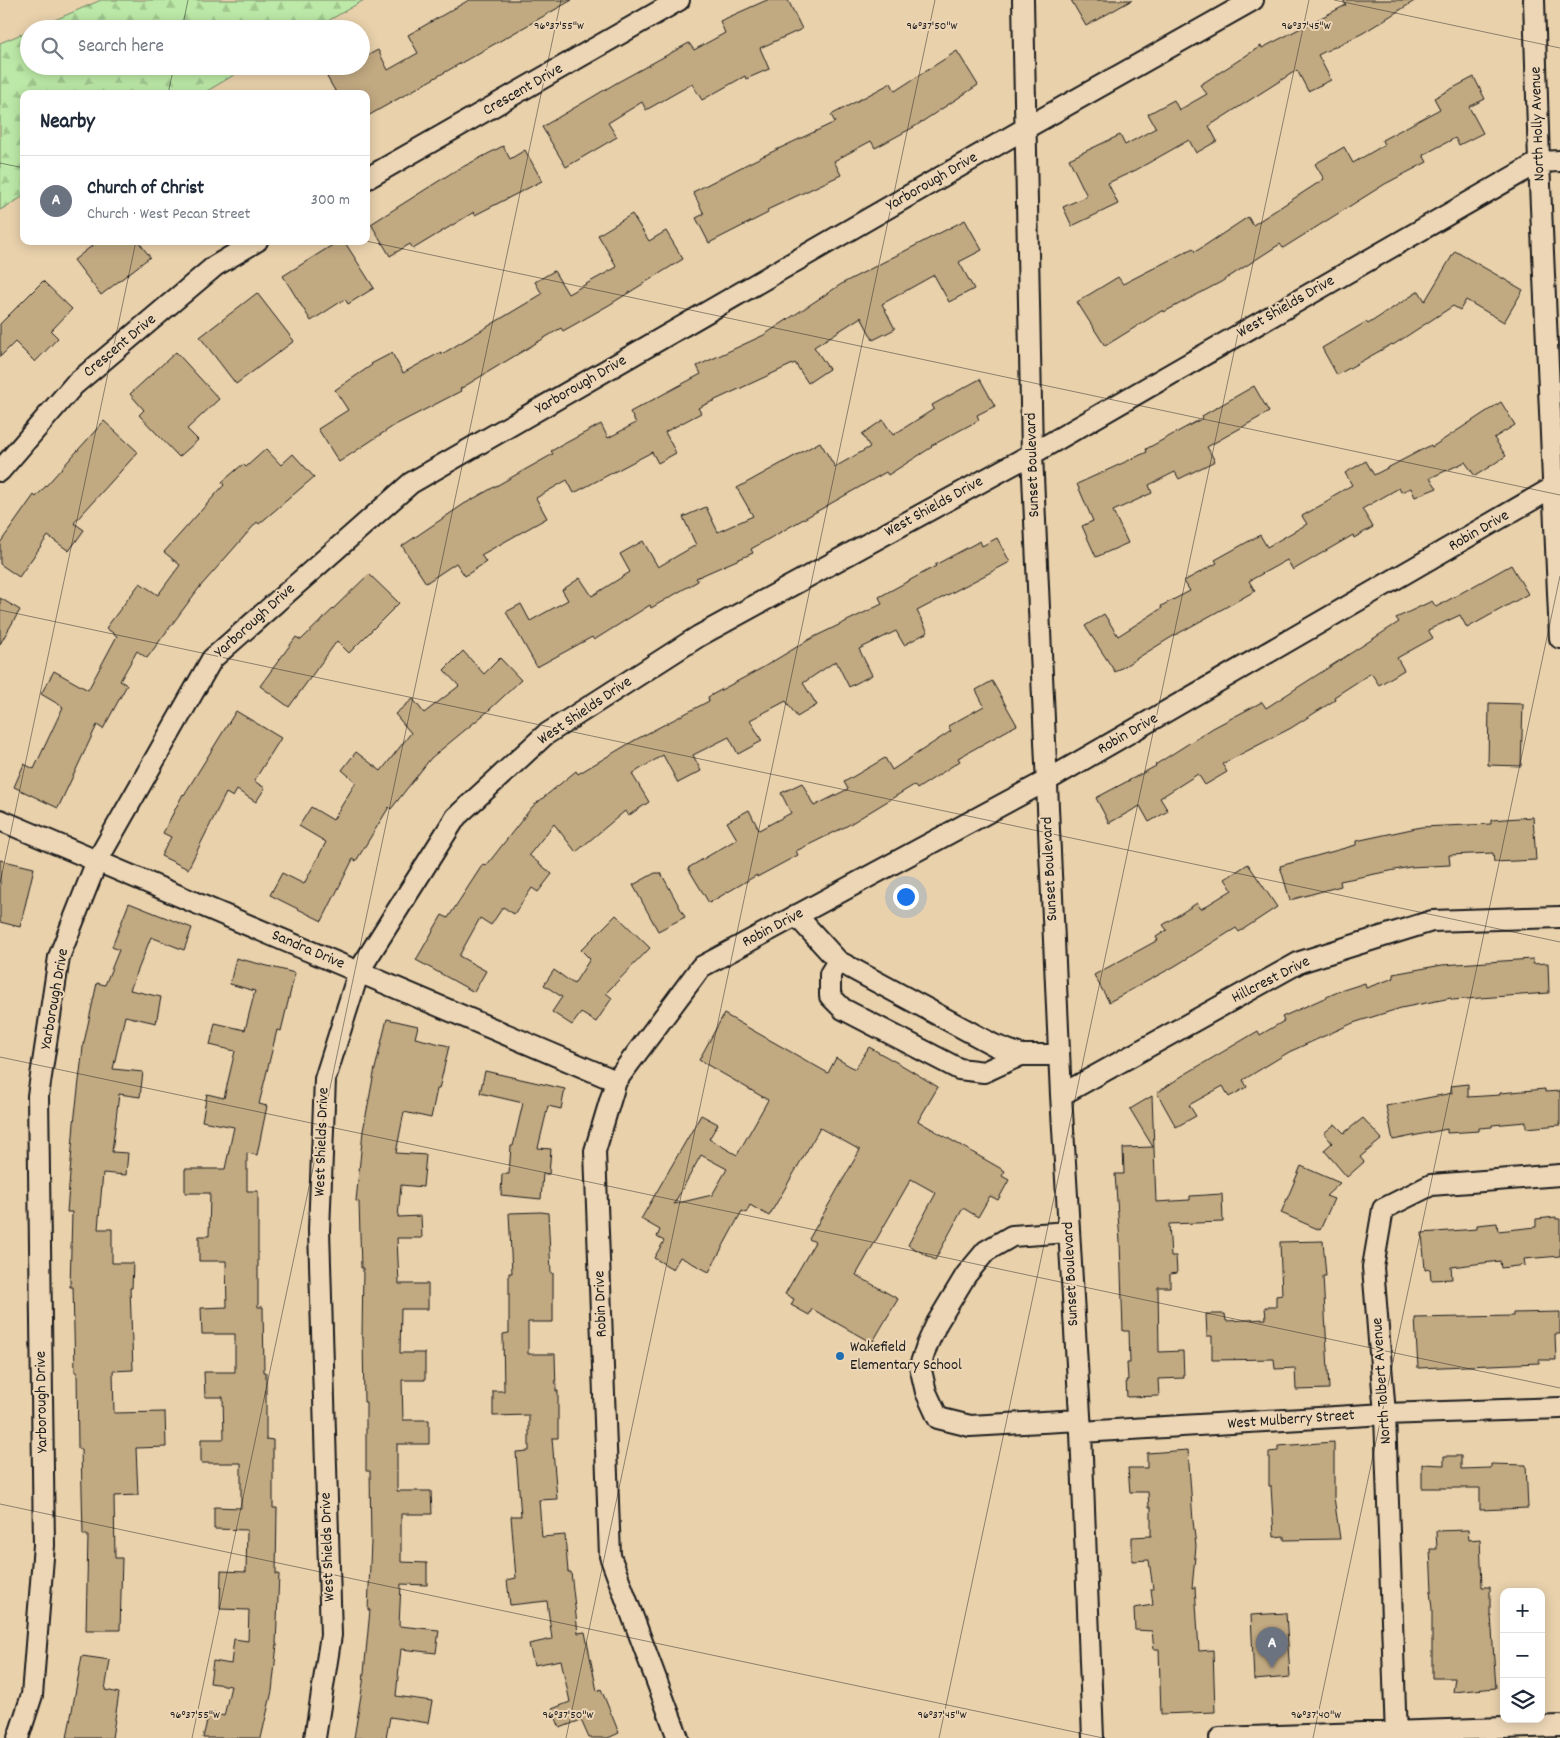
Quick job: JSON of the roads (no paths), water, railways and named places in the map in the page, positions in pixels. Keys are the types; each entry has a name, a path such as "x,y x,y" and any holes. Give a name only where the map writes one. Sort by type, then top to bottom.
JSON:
{"street":[{"name":"Crescent Drive","path":"370,177 679,0"},
{"name":"Sunset Boulevard","path":"1023,0 1032,454 1061,1095 1081,1426 1093,1738"},
{"name":"Yarborough Drive","path":"18,1738 32,1695 44,1545 38,1096 60,957 97,861 212,659 411,483 1026,128 1252,0"},
{"name":"North Holly Avenue","path":"1534,0 1539,162 1560,638"},
{"name":"West Shields Drive","path":"315,1738 331,1635 319,1230 325,1079 359,971 456,817 545,735 699,636 1032,454 1539,162 1560,161"},
{"name":"Crescent Drive","path":"0,471 74,385 215,266 251,245"},
{"name":"Robin Drive","path":"678,1738 610,1556 595,1151 616,1081 701,966 1046,781 1554,487"},
{"name":"Sandra Drive","path":"0,820 616,1081"},
{"path":"796,915 838,961 994,1045 1021,1055 1059,1055"},
{"name":"Hillcrest Drive","path":"1061,1095 1300,962 1432,921 1560,917"},
{"path":"838,961 830,974 830,996 843,1009 951,1065 959,1069 984,1072 1021,1055"},
{"name":"North Tolbert Avenue","path":"1396,1735 1385,1414 1373,1267 1383,1209 1431,1185 1560,1175"},
{"name":"West Mulberry Street","path":"1069,1232 1012,1236 986,1251 966,1275 937,1323 920,1366 926,1392 938,1418 970,1426 1081,1426 1560,1408"},
{"path":"1220,1738 1396,1735 1560,1726"}],"place":[{"name":"Wakefield Elementary School","path":"840,1356"},
{"name":"Church of Christ","path":"1272,1668"}]}
